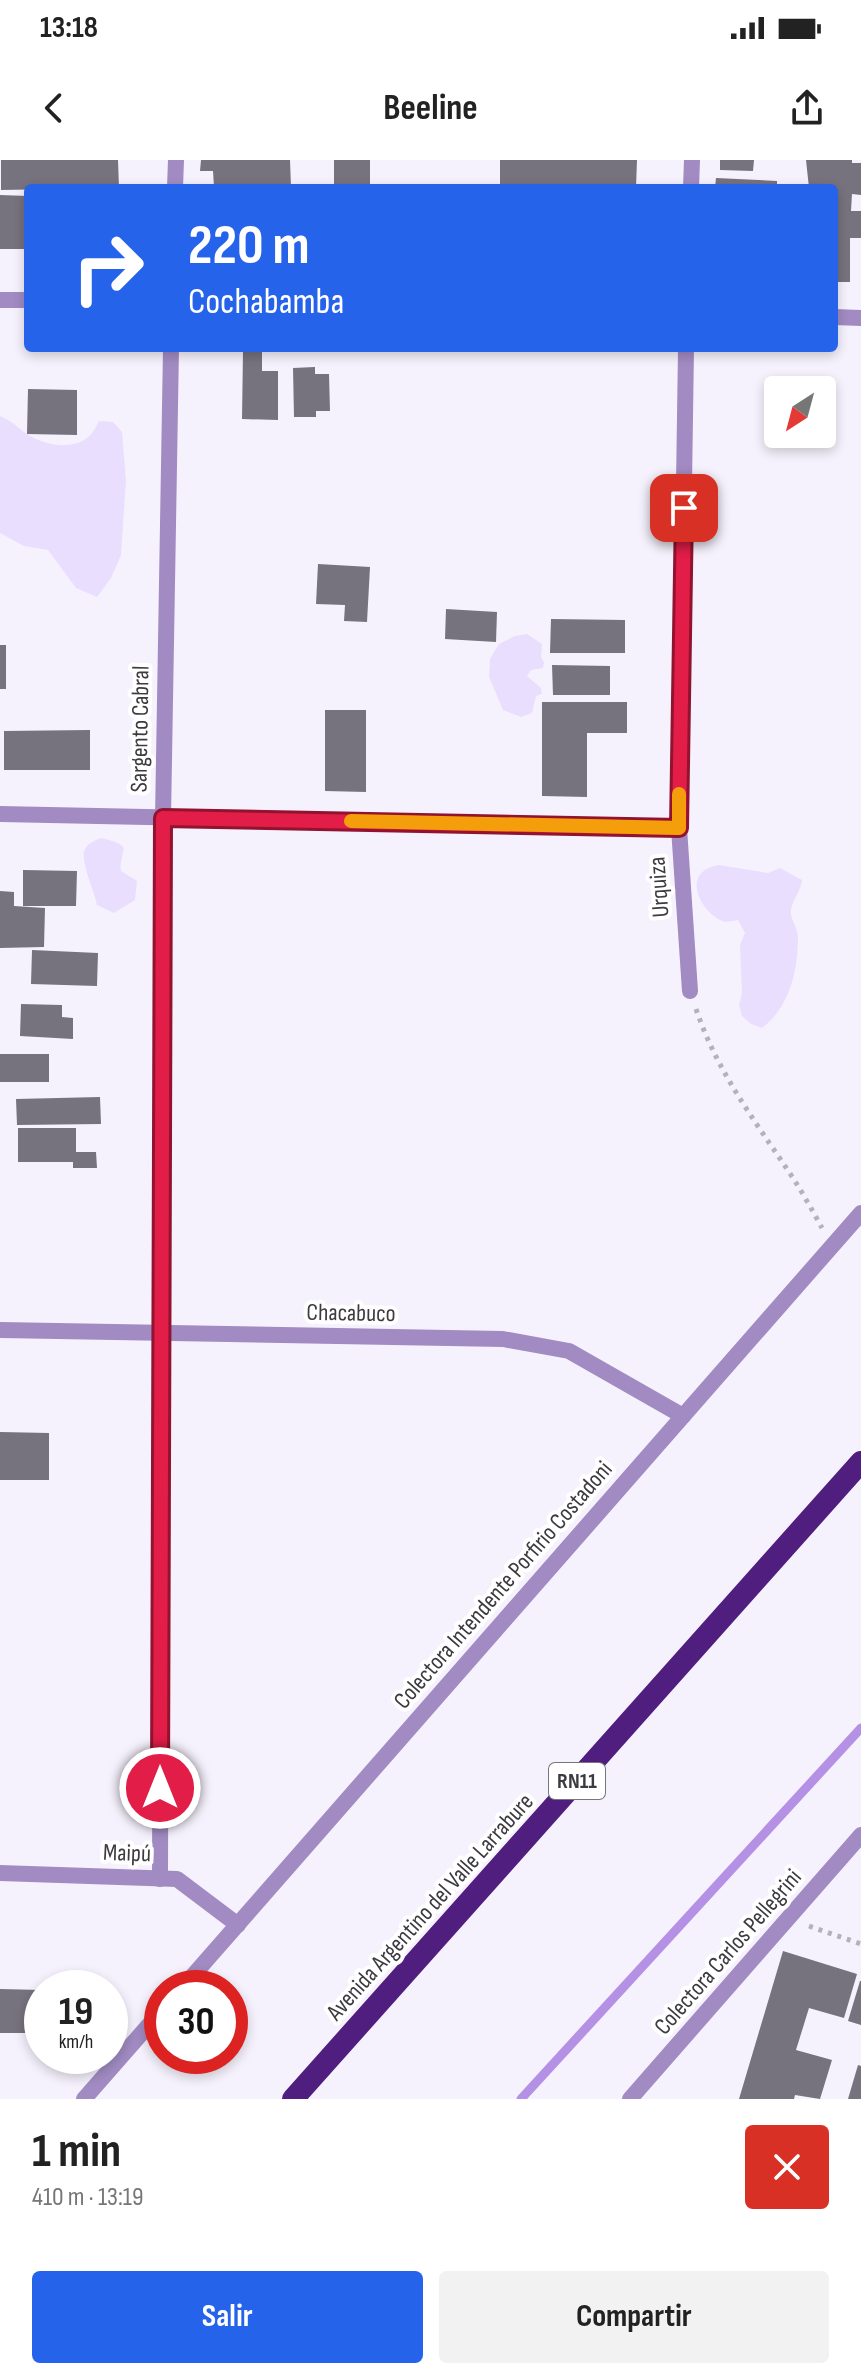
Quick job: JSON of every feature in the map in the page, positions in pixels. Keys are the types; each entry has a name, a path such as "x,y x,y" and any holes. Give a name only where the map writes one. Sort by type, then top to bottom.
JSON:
{"highway":[{"name":"Avenida Argentino del Valle Larrabure","path":"293,2099 861,1462"}],"street":[{"path":"175,184 176,160"},
{"path":"691,184 692,160"},
{"path":"0,300 24,300"},
{"path":"838,317 861,318"},
{"name":"Sargento Cabral","path":"160,1879 163,818 171,352"},
{"name":"Urquiza","path":"686,352 679,828 690,991"},
{"path":"0,814 679,828"},
{"name":"Colectora Intendente Porfirio Costadoni","path":"198,1970 861,1213"},
{"name":"Chacabuco","path":"0,1330 503,1339 569,1351 683,1416"},
{"name":"Colectora Carlos Pellegrini","path":"630,2099 861,1835"},
{"name":"Maipú","path":"0,1873 177,1879 238,1925"},
{"path":"84,2099 144,2031"}],"path":[{"path":"690,991 706,1040 735,1093 790,1173 833,1246"},
{"path":"789,1919 861,1944"}],"shaded area":[{"path":"0,416 34,438 58,445 81,441 91,434 99,421 113,422 122,432 126,480 121,555 111,578 97,597 76,588 48,550 24,546 0,533"},
{"path":"527,634 542,644 543,668 531,670 527,676 541,688 542,694 536,696 532,713 521,717 503,710 489,677 490,659 499,644"},
{"path":"101,838 123,846 121,871 137,881 135,900 114,913 97,905 84,860 86,847"},
{"path":"719,865 768,873 780,868 802,880 791,911 798,938 794,976 779,1010 762,1028 742,1016 739,1005 742,993 740,945 745,933 738,920 726,922 709,912 698,894 699,876 706,869"}],"building":[{"path":"1,160 118,160 119,184 24,184 24,190 1,190"},
{"path":"201,160 290,160 291,184 214,184 213,171 200,171"},
{"path":"334,160 370,160 370,184 334,184"},
{"path":"500,160 637,160 636,184 500,184"},
{"path":"720,160 754,160 753,171 720,170"},
{"path":"806,160 852,160 852,163 861,163 861,195 852,194 851,211 861,211 861,238 850,238 850,282 838,282 838,184 809,184"},
{"path":"716,178 777,181 777,184 715,184"},
{"path":"0,195 24,196 24,249 0,249"},
{"path":"243,352 262,352 262,371 278,371 278,420 242,419"},
{"path":"315,367 315,374 329,374 330,411 316,411 316,417 294,417 293,368"},
{"path":"28,389 77,390 77,435 27,434"},
{"path":"318,564 370,567 367,622 344,621 345,605 316,604"},
{"path":"446,609 497,612 496,642 445,639"},
{"path":"551,619 625,620 625,653 550,653"},
{"path":"0,645 6,645 6,689 0,689"},
{"path":"552,665 610,666 610,695 553,695"},
{"path":"542,702 627,702 627,733 587,733 587,797 542,796"},
{"path":"325,710 366,710 366,792 325,791"},
{"path":"90,730 90,770 4,770 4,731"},
{"path":"23,870 77,871 76,906 23,906"},
{"path":"0,891 14,892 14,906 45,908 44,947 0,948"},
{"path":"32,950 98,953 97,986 31,984"},
{"path":"21,1004 62,1005 62,1017 73,1018 73,1039 20,1036"},
{"path":"0,1054 49,1054 49,1082 0,1082"},
{"path":"100,1097 101,1124 17,1125 16,1099"},
{"path":"18,1128 76,1128 76,1152 96,1152 97,1168 73,1168 73,1162 18,1162"},
{"path":"0,1432 49,1433 49,1480 0,1480"},
{"path":"783,1951 857,1974 844,2018 809,2008 796,2050 832,2060 820,2099 795,2095 794,2099 739,2099"},
{"path":"861,1981 861,2025 848,2021"},
{"path":"0,1989 24,1990 24,2033 0,2033"},
{"path":"858,2065 861,2066 861,2099 848,2099"}],"waterway":[{"path":"521,2099 861,1728"}],"slow traffic":[{"path":"351,821 679,828 679,794"}],"route":[{"path":"160,1788 163,818 679,828 684,508"}]}
